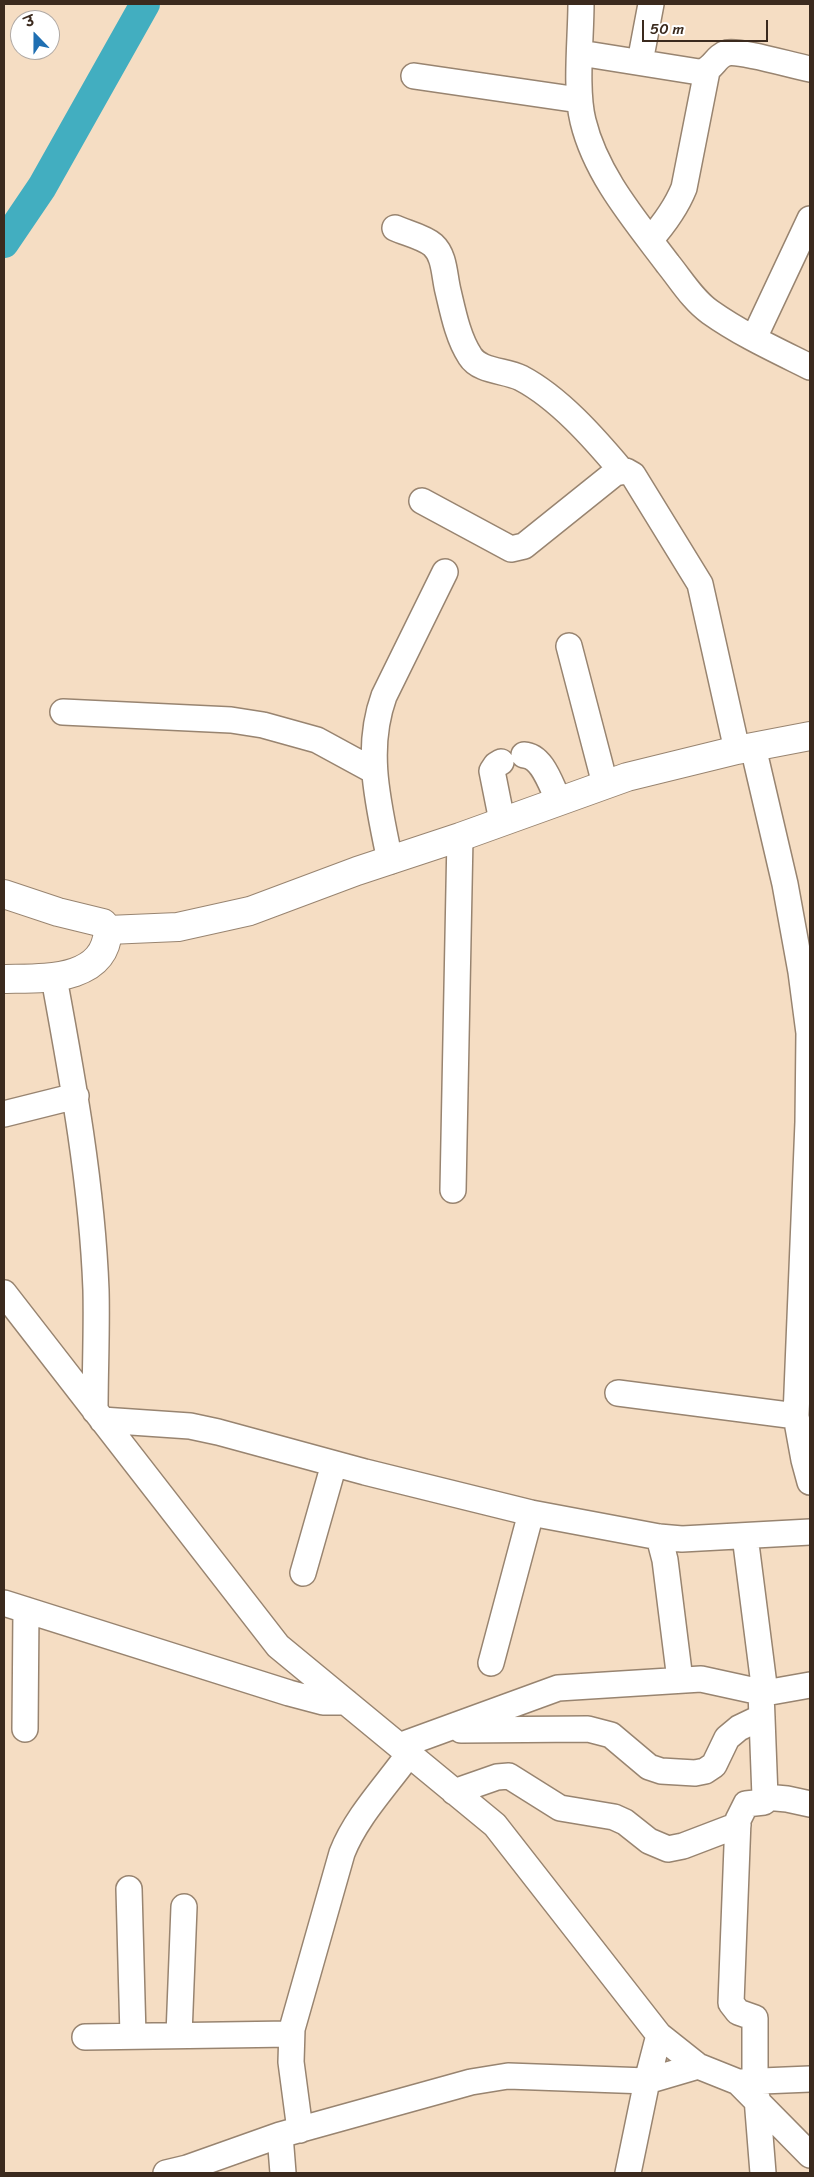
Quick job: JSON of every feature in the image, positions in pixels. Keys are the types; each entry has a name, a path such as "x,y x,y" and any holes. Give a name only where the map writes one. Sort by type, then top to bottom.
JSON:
{"main road":[{"path":"108,930 178,927 250,911 356,871 460,837 627,777 745,749 810,736"},
{"path":"4,894 58,912 103,923 108,930 105,946 91,963 68,976 4,979"}],"street":[{"path":"581,4 579,100 582,120 590,144 625,206 694,297 708,311 754,338 810,367"},
{"path":"640,62 651,4"},
{"path":"580,53 699,72 707,70"},
{"path":"650,240 667,219 684,188 707,70 721,55 734,53 810,69"},
{"path":"414,76 579,100"},
{"path":"754,338 810,219"},
{"path":"394,228 431,243 439,251 453,310 463,340 470,356 475,362 482,366 503,370 521,378 538,389 566,411 621,470 633,475 700,584 745,749 785,884 801,972 809,1032 806,1271 796,1416 810,1482"},
{"path":"422,501 511,549 524,546 621,470"},
{"path":"390,861 374,771 374,746 378,716 384,696 445,572"},
{"path":"569,646 605,784"},
{"path":"63,712 231,720 263,725 317,740 374,771"},
{"path":"502,821 492,771 496,764 513,758 531,755 537,760 559,801"},
{"path":"453,1190 460,837"},
{"path":"54,978 76,1096 90,1211 96,1290 99,1416"},
{"path":"4,1114 76,1096"},
{"path":"4,1293 278,1646 495,1826 659,2035 698,2066 750,2087 810,2154"},
{"path":"618,1393 796,1416"},
{"path":"99,1416 190,1426 218,1432 334,1464 531,1513 659,1537 682,1539 810,1532"},
{"path":"303,1573 334,1464"},
{"path":"491,1663 531,1513"},
{"path":"745,1536 762,1701 766,1797 764,1802 746,1804 741,1812 738,1825 732,2003 738,2012 755,2018 750,2087 763,2173"},
{"path":"659,1537 665,1560 680,1680"},
{"path":"25,1729 15,1607 303,1697 323,1702 346,1702"},
{"path":"283,2173 290,2133 291,2034 348,1838 404,1750 444,1730 558,1688 701,1679 762,1701"},
{"path":"444,1730 588,1729 610,1735 649,1767 661,1771 695,1773 705,1771 714,1765 727,1738 762,1701 810,1685"},
{"path":"454,1792 497,1777 509,1776 560,1808 614,1817 625,1822 649,1841 668,1849 684,1846 738,1825"},
{"path":"766,1797 810,1804"},
{"path":"129,1889 133,2036"},
{"path":"179,2036 184,1907"},
{"path":"85,2037 291,2034"},
{"path":"628,2173 647,2081 659,2035"},
{"path":"166,2173 187,2168 290,2133 471,2082 508,2076 647,2081 698,2066"},
{"path":"750,2087 810,2079"}],"waterway":[{"path":"4,243 42,187 145,4"}]}
